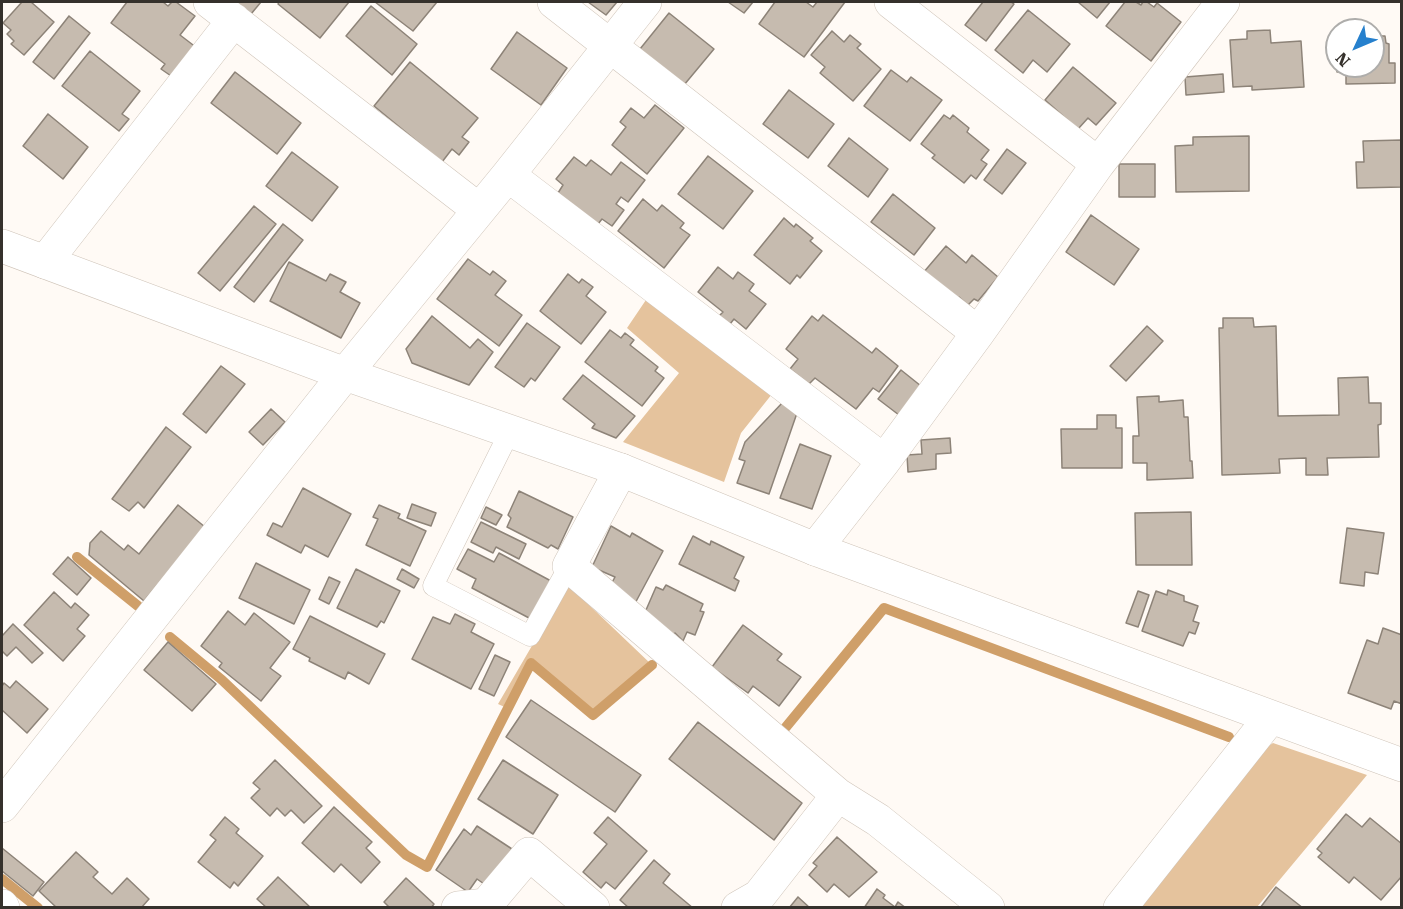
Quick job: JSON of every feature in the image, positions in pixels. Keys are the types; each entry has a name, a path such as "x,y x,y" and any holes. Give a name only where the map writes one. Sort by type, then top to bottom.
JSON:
{"street":[{"path":"554,2 978,333"},
{"path":"2,806 345,374 508,175 645,2"},
{"path":"891,2 1098,164"},
{"path":"815,549 884,461 1098,164 1223,2"},
{"path":"45,262 222,11 479,210"},
{"path":"508,175 884,461"},
{"path":"2,246 345,374 621,470 815,549 1401,765"},
{"path":"621,470 568,566 838,795 878,820 988,908"},
{"path":"1120,908 1270,718"},
{"path":"738,908 759,896 838,795"},
{"path":"458,908 486,905 530,854 593,908"}],"lane":[{"path":"510,431 433,586 531,636 568,566"}],"shaded area":[{"path":"650,294 776,389 741,433 724,482 623,442 679,373 627,328"},
{"path":"565,582 652,665 593,715 531,663 509,709 498,704 533,644"},
{"path":"1273,743 1367,775 1257,907 1132,908 1261,751"}],"building":[{"path":"22,2 31,2 54,22 24,55 11,44 14,41 7,34 11,30 3,23"},
{"path":"127,2 163,2 168,6 176,2 195,16 180,35 197,48 174,78 161,69 165,64 111,23"},
{"path":"236,2 261,2 251,14"},
{"path":"279,2 349,2 320,38 278,4"},
{"path":"375,2 437,2 413,31"},
{"path":"588,2 617,2 606,15"},
{"path":"728,2 753,2 744,13"},
{"path":"775,2 806,2 813,7 817,2 845,2 804,57 759,24"},
{"path":"983,2 1011,2 1014,4 986,41 965,25"},
{"path":"1078,2 1110,2 1097,18"},
{"path":"1125,2 1136,2 1141,5 1147,2 1154,7 1157,3 1181,22 1151,61 1106,26"},
{"path":"371,6 417,44 392,75 346,36"},
{"path":"1028,10 1070,44 1047,72 1033,60 1023,73 995,50"},
{"path":"669,13 714,49 684,85 640,49"},
{"path":"69,16 90,33 54,79 33,62"},
{"path":"1270,30 1271,43 1301,41 1304,87 1252,90 1252,86 1233,87 1230,40 1247,39 1247,31"},
{"path":"832,31 844,42 850,35 861,44 857,48 881,69 853,101 820,73 825,67 811,55"},
{"path":"517,32 567,68 541,105 491,69"},
{"path":"1385,36 1386,43 1389,44 1389,63 1395,63 1395,83 1346,84 1346,78 1385,78"},
{"path":"90,51 140,91 122,114 129,119 119,131 62,86"},
{"path":"410,62 478,118 462,137 469,142 459,155 452,149 442,162 374,106"},
{"path":"1073,67 1116,103 1096,125 1088,118 1078,129 1045,100"},
{"path":"891,70 907,82 911,77 942,100 910,141 864,106"},
{"path":"235,72 301,123 277,154 211,103"},
{"path":"1223,74 1224,92 1186,95 1185,77"},
{"path":"789,90 834,124 808,158 763,124"},
{"path":"655,105 684,128 647,174 612,145 626,127 620,122 631,108 644,118"},
{"path":"48,114 88,147 63,179 23,146"},
{"path":"944,115 950,119 953,115 969,128 967,132 989,150 981,160 987,164 976,179 971,175 964,183 932,158 935,155 921,144"},
{"path":"1249,136 1249,191 1176,192 1175,146 1193,145 1193,137"},
{"path":"849,138 888,169 868,197 828,166"},
{"path":"1402,140 1402,187 1357,188 1356,162 1364,162 1363,141"},
{"path":"1007,149 1026,163 1002,194 984,180"},
{"path":"292,152 338,187 312,221 266,186"},
{"path":"708,156 753,191 723,229 678,194"},
{"path":"574,157 586,166 591,160 611,175 621,162 645,180 628,202 621,197 616,204 624,210 612,226 602,219 598,224 558,193 563,185 556,179"},
{"path":"1119,164 1155,164 1155,197 1119,197"},
{"path":"893,194 935,228 914,255 871,222"},
{"path":"643,199 657,211 662,205 684,223 680,228 690,235 664,268 618,231"},
{"path":"254,206 276,224 220,291 198,273"},
{"path":"1091,215 1139,249 1114,285 1066,252"},
{"path":"784,218 794,227 796,224 813,238 810,241 822,251 800,278 797,275 790,284 754,255"},
{"path":"283,224 303,240 254,302 234,287"},
{"path":"946,246 966,263 972,255 998,277 978,301 974,299 968,305 959,297 955,301 923,273"},
{"path":"468,259 490,275 493,271 506,281 495,295 522,315 499,346 437,299"},
{"path":"289,262 326,281 330,274 346,282 340,292 360,303 341,338 270,301"},
{"path":"718,267 733,279 738,272 754,284 749,291 766,304 746,329 734,319 730,324 719,316 723,312 698,292"},
{"path":"568,274 579,283 582,279 593,287 586,296 606,312 581,344 540,311"},
{"path":"823,315 872,353 876,348 898,366 879,392 873,388 856,409 815,378 809,384 790,369 798,359 786,349 812,316 818,321"},
{"path":"432,316 470,348 478,339 493,352 469,385 412,363 406,349"},
{"path":"1223,318 1253,318 1254,327 1276,326 1278,416 1339,415 1338,378 1368,377 1369,403 1381,403 1381,424 1378,425 1379,457 1327,458 1328,475 1306,475 1306,458 1279,459 1280,473 1222,475 1219,328 1223,328"},
{"path":"527,323 560,347 535,381 531,378 524,387 495,367"},
{"path":"1147,326 1163,341 1126,381 1110,366"},
{"path":"610,330 621,338 625,333 634,340 630,345 658,367 655,371 664,378 642,406 585,362"},
{"path":"221,366 245,384 206,433 183,414"},
{"path":"901,370 921,386 899,415 878,399"},
{"path":"583,375 635,416 616,438 592,428 595,424 563,399"},
{"path":"1159,396 1159,402 1183,400 1184,417 1188,417 1193,478 1147,480 1147,463 1133,463 1133,436 1139,436 1137,397"},
{"path":"784,401 797,413 769,494 737,483 745,461 739,459 745,442"},
{"path":"271,409 285,422 263,445 249,432"},
{"path":"1097,415 1116,415 1116,428 1122,428 1122,468 1062,468 1061,429 1097,429"},
{"path":"166,427 191,447 144,508 138,502 129,511 112,499"},
{"path":"950,438 951,453 936,454 936,469 908,472 907,455 922,454 921,440"},
{"path":"800,444 831,456 812,509 780,498"},
{"path":"303,488 351,514 328,557 305,545 301,553 267,535 273,523 282,527"},
{"path":"519,491 573,517 558,549 551,545 548,548 507,527 511,518 508,515"},
{"path":"412,504 436,513 431,526 407,518"},
{"path":"178,505 205,527 144,601 89,555 90,543 101,531 124,550 128,545 139,554"},
{"path":"379,505 400,514 398,518 426,531 410,566 366,545 378,519 373,517"},
{"path":"486,507 502,515 496,525 481,518"},
{"path":"1191,512 1192,565 1136,565 1135,513"},
{"path":"481,522 526,544 519,559 496,547 493,553 471,542"},
{"path":"611,526 630,537 632,533 663,551 632,609 608,590 615,577 592,567"},
{"path":"1347,528 1384,533 1378,574 1365,572 1364,586 1340,583"},
{"path":"693,536 710,545 711,541 744,557 734,578 739,581 735,591 679,564"},
{"path":"468,549 494,562 499,553 551,581 531,619 472,588 476,579 457,569"},
{"path":"68,557 91,578 77,595 53,574"},
{"path":"256,563 310,590 294,624 239,598"},
{"path":"356,569 400,591 384,623 381,621 377,627 337,608"},
{"path":"402,569 419,579 414,588 397,579"},
{"path":"329,577 340,582 329,604 319,599"},
{"path":"666,585 703,604 700,611 704,612 695,635 687,632 683,641 675,633 669,639 646,610 656,587 663,590"},
{"path":"1168,590 1184,596 1184,601 1198,606 1193,621 1199,623 1195,634 1189,632 1183,646 1142,631 1156,591 1167,595"},
{"path":"1138,591 1149,595 1138,627 1126,623"},
{"path":"54,592 71,608 75,603 89,615 77,629 85,636 63,661 24,625"},
{"path":"228,611 245,625 254,613 290,642 270,668 281,676 261,701 219,667 222,663 201,646"},
{"path":"455,614 475,624 471,632 494,644 471,689 412,659 433,617 450,624"},
{"path":"310,616 385,654 369,684 348,672 345,679 309,661 310,658 293,649"},
{"path":"13,624 43,653 32,663 16,647 7,656 2,651 2,636"},
{"path":"743,625 782,654 777,660 801,677 779,706 753,686 748,693 712,667"},
{"path":"1383,628 1402,635 1402,704 1394,701 1391,709 1348,693 1367,640 1378,644"},
{"path":"168,642 216,684 192,711 144,670"},
{"path":"495,655 510,662 494,696 479,689"},
{"path":"16,681 48,709 27,733 2,710 2,686 4,683 10,688"},
{"path":"531,700 641,775 615,812 506,737"},
{"path":"698,722 802,803 774,840 669,759"},
{"path":"275,760 322,806 304,823 291,810 285,816 277,808 270,816 251,798 260,789 253,783"},
{"path":"503,760 558,795 533,834 478,799"},
{"path":"334,807 372,842 366,848 380,862 361,883 341,864 334,872 302,843"},
{"path":"1346,814 1362,827 1370,818 1402,844 1402,876 1381,900 1354,877 1349,883 1318,857 1322,853 1317,849"},
{"path":"225,817 239,829 236,833 263,856 238,886 234,882 230,888 198,862 216,840 210,835"},
{"path":"608,817 647,851 615,889 606,882 601,888 583,872 607,844 594,833"},
{"path":"477,826 512,849 487,886 477,879 468,892 436,870 464,829 471,835"},
{"path":"837,837 877,872 849,897 834,884 827,892 809,875 817,866 813,863"},
{"path":"2,848 44,882 33,896 2,871"},
{"path":"76,852 98,872 93,877 112,894 127,878 149,899 141,908 57,908 39,891"},
{"path":"654,860 670,874 663,883 693,908 629,908 620,900"},
{"path":"278,877 311,908 267,908 257,899"},
{"path":"406,878 434,904 431,908 390,908 384,902"},
{"path":"1276,887 1303,908 1260,908"},
{"path":"877,889 885,895 883,898 895,907 898,902 906,908 864,908"},
{"path":"798,897 810,908 789,908"}],"waterway":[{"path":"77,557 138,606"},
{"path":"786,727 884,608 1229,737"},
{"path":"170,637 222,680 406,855 427,867 531,663 593,715 652,665"},
{"path":"2,879 38,908"}]}
